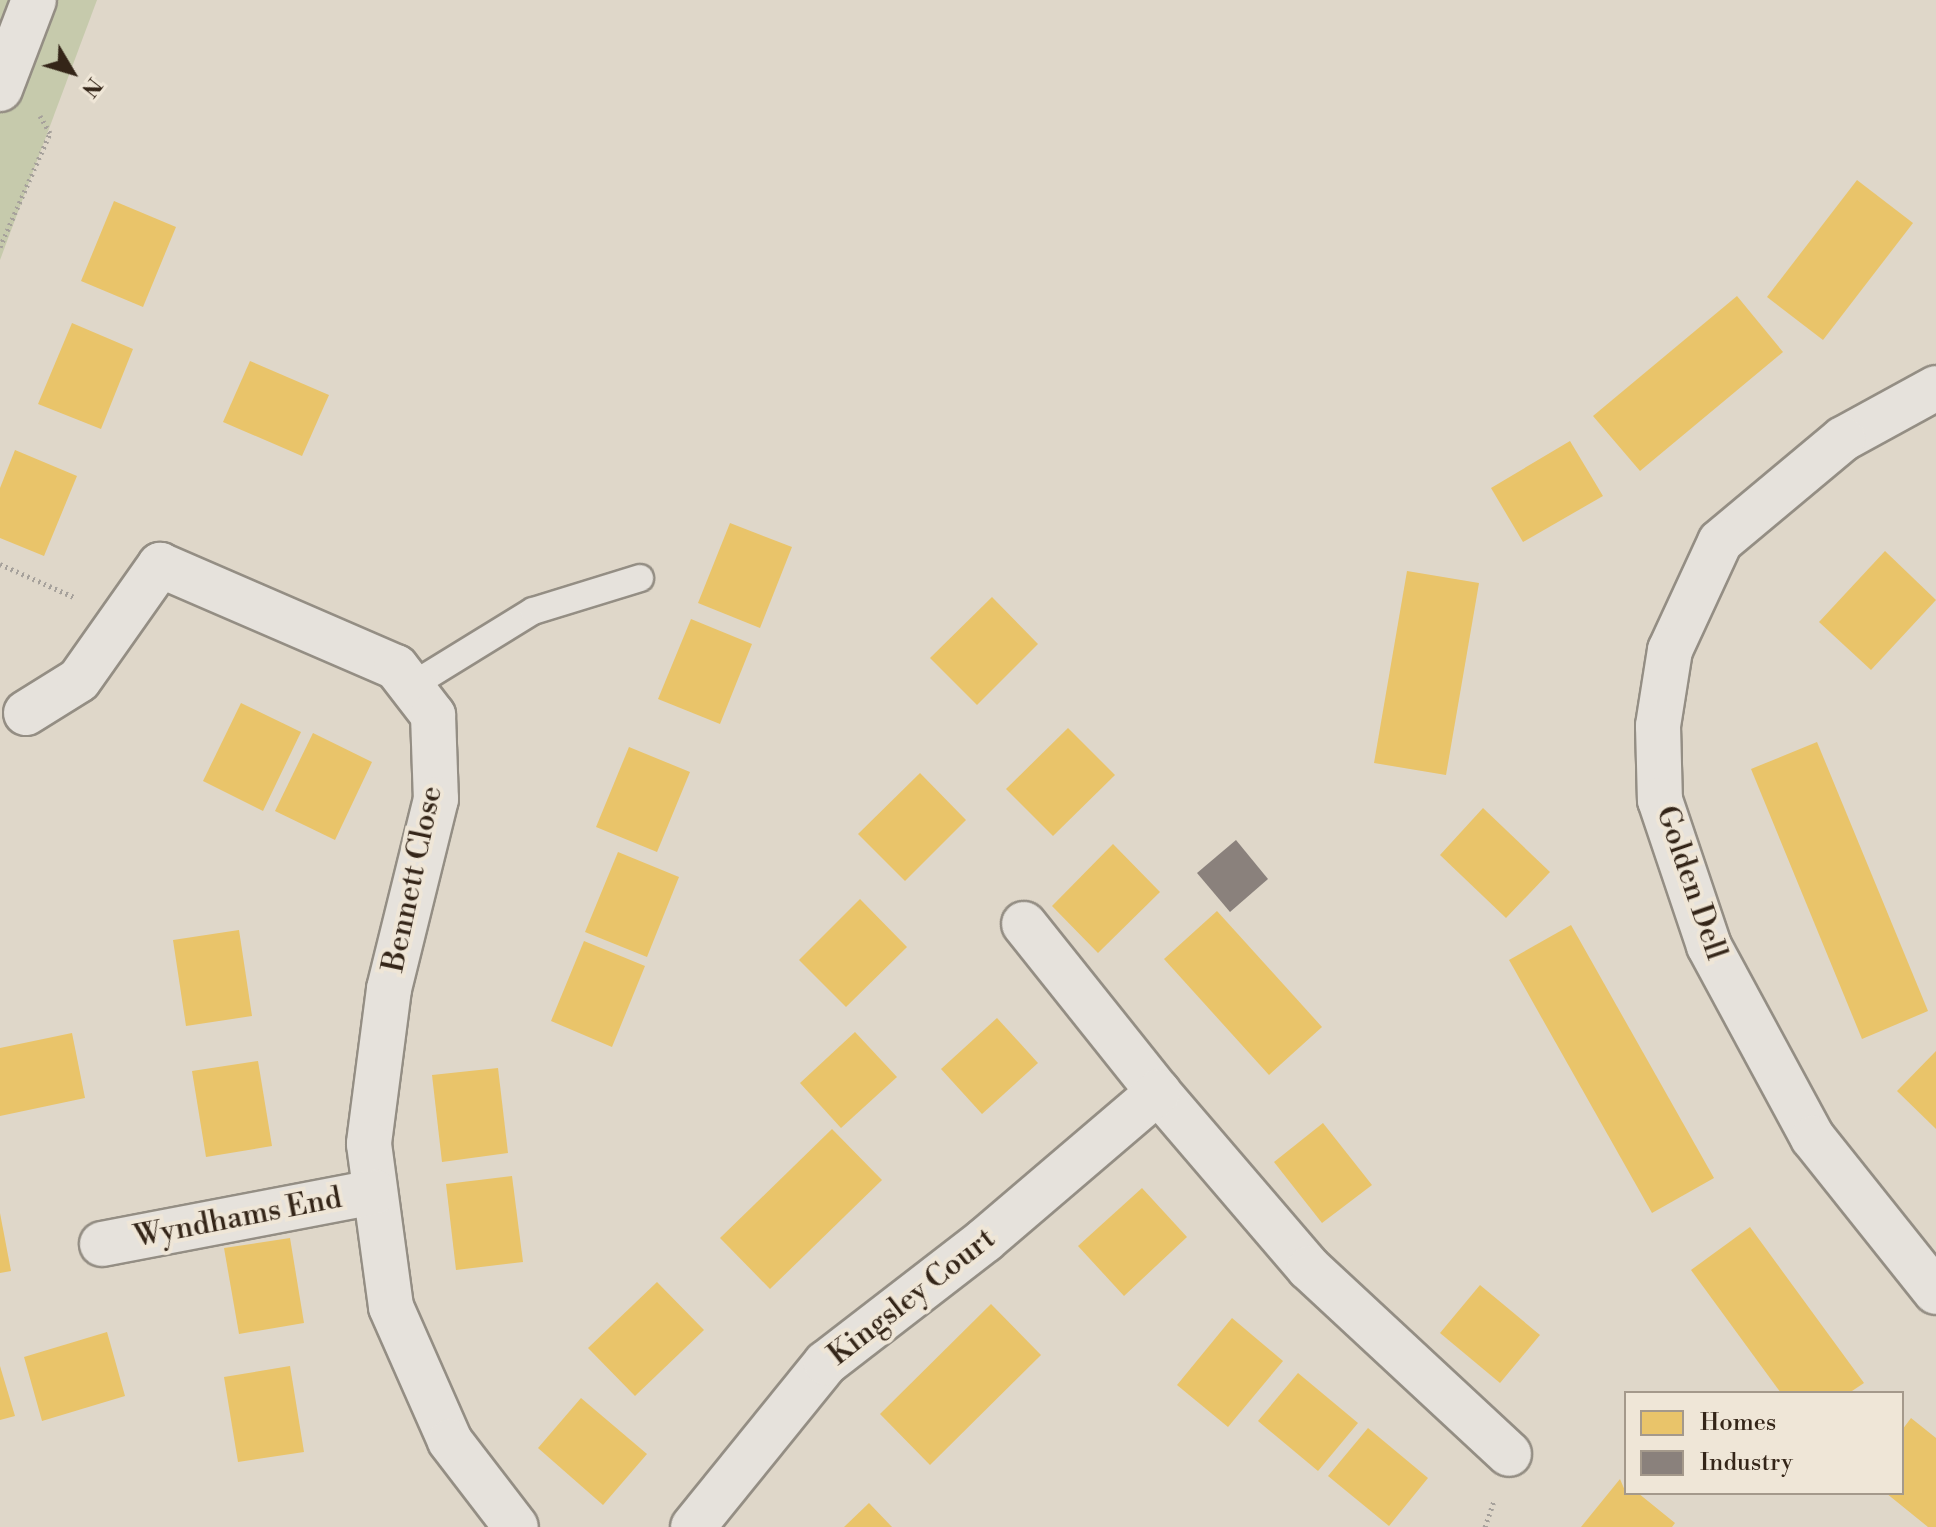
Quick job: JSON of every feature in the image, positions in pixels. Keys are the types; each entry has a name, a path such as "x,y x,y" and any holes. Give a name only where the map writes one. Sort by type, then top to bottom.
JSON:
{"street":[{"path":"5,76 34,0"},
{"name":"Golden Dell","path":"1936,388 1843,439 1720,542 1670,650 1658,726 1660,800 1709,946 1813,1138 1936,1292"},
{"name":"Bennett Close","path":"26,713 79,680 160,565 396,667 433,715 436,799 389,989 369,1144 391,1307 450,1441 516,1527"},
{"path":"1024,924 1158,1092 1309,1268 1509,1454"},
{"name":"Kingsley Court","path":"693,1527 826,1363 985,1240 1158,1092"},
{"name":"Wyndhams End","path":"102,1244 374,1192"}],"lane":[{"path":"411,686 533,611 640,578"}],"path":[{"path":"0,247 50,133 5,76"},
{"path":"0,564 121,618"}],"green space":[{"path":"0,0 97,0 0,260"}],"building: Homes":[{"path":"1857,180 1913,223 1823,340 1767,297"},
{"path":"114,201 176,227 143,307 81,281"},
{"path":"1737,296 1783,352 1640,471 1593,416"},
{"path":"72,323 133,349 101,429 38,404"},
{"path":"250,361 329,395 302,456 223,422"},
{"path":"1570,441 1603,496 1523,542 1491,488"},
{"path":"15,450 77,476 44,556 0,538 0,488"},
{"path":"730,523 792,547 760,628 698,603"},
{"path":"1885,551 1936,600 1871,670 1819,622"},
{"path":"1407,571 1479,583 1446,775 1374,763"},
{"path":"992,597 1038,644 977,705 930,658"},
{"path":"691,619 752,644 720,724 658,699"},
{"path":"241,703 301,732 263,811 203,781"},
{"path":"1068,728 1115,775 1053,836 1006,789"},
{"path":"313,733 372,762 335,840 275,811"},
{"path":"1817,742 1928,1011 1862,1039 1751,769"},
{"path":"629,747 690,772 657,852 596,827"},
{"path":"920,773 966,820 905,881 858,834"},
{"path":"1483,808 1550,872 1506,918 1440,855"},
{"path":"1113,844 1160,892 1098,953 1052,906"},
{"path":"618,852 679,877 647,957 585,932"},
{"path":"860,899 907,947 846,1007 799,960"},
{"path":"1217,911 1322,1027 1269,1075 1164,959"},
{"path":"1571,925 1714,1178 1652,1213 1509,960"},
{"path":"239,930 252,1016 186,1026 173,940"},
{"path":"584,941 645,966 612,1047 551,1021"},
{"path":"997,1018 1038,1063 982,1114 941,1069"},
{"path":"855,1032 897,1077 841,1128 800,1083"},
{"path":"72,1033 85,1098 0,1116 0,1048"},
{"path":"1936,1051 1936,1129 1897,1091"},
{"path":"258,1061 272,1146 206,1157 192,1071"},
{"path":"498,1068 508,1153 442,1162 432,1075"},
{"path":"1323,1123 1372,1185 1322,1223 1274,1162"},
{"path":"832,1129 882,1180 770,1289 720,1238"},
{"path":"512,1176 523,1262 456,1270 446,1184"},
{"path":"1142,1188 1187,1237 1124,1296 1078,1246"},
{"path":"0,1213 11,1271 0,1273"},
{"path":"1750,1227 1864,1383 1852,1391 1780,1391 1691,1270"},
{"path":"290,1238 304,1323 239,1334 224,1248"},
{"path":"657,1282 704,1330 635,1396 588,1348"},
{"path":"1480,1285 1540,1335 1500,1383 1440,1333"},
{"path":"991,1304 1041,1355 930,1465 880,1414"},
{"path":"1232,1318 1283,1361 1228,1427 1177,1385"},
{"path":"107,1332 125,1396 42,1421 24,1357"},
{"path":"0,1366 15,1416 0,1420"},
{"path":"290,1366 304,1452 238,1462 224,1377"},
{"path":"1298,1373 1358,1423 1318,1471 1258,1421"},
{"path":"581,1398 647,1454 603,1505 538,1448"},
{"path":"1911,1418 1936,1438 1936,1527 1928,1527 1888,1495 1904,1495 1904,1427"},
{"path":"1368,1428 1428,1478 1389,1526 1328,1476"},
{"path":"1620,1479 1624,1495 1640,1495 1675,1523 1672,1527 1581,1527"},
{"path":"869,1503 892,1527 844,1527"}],"building: Industry":[{"path":"1236,840 1268,879 1230,912 1197,873"}]}
